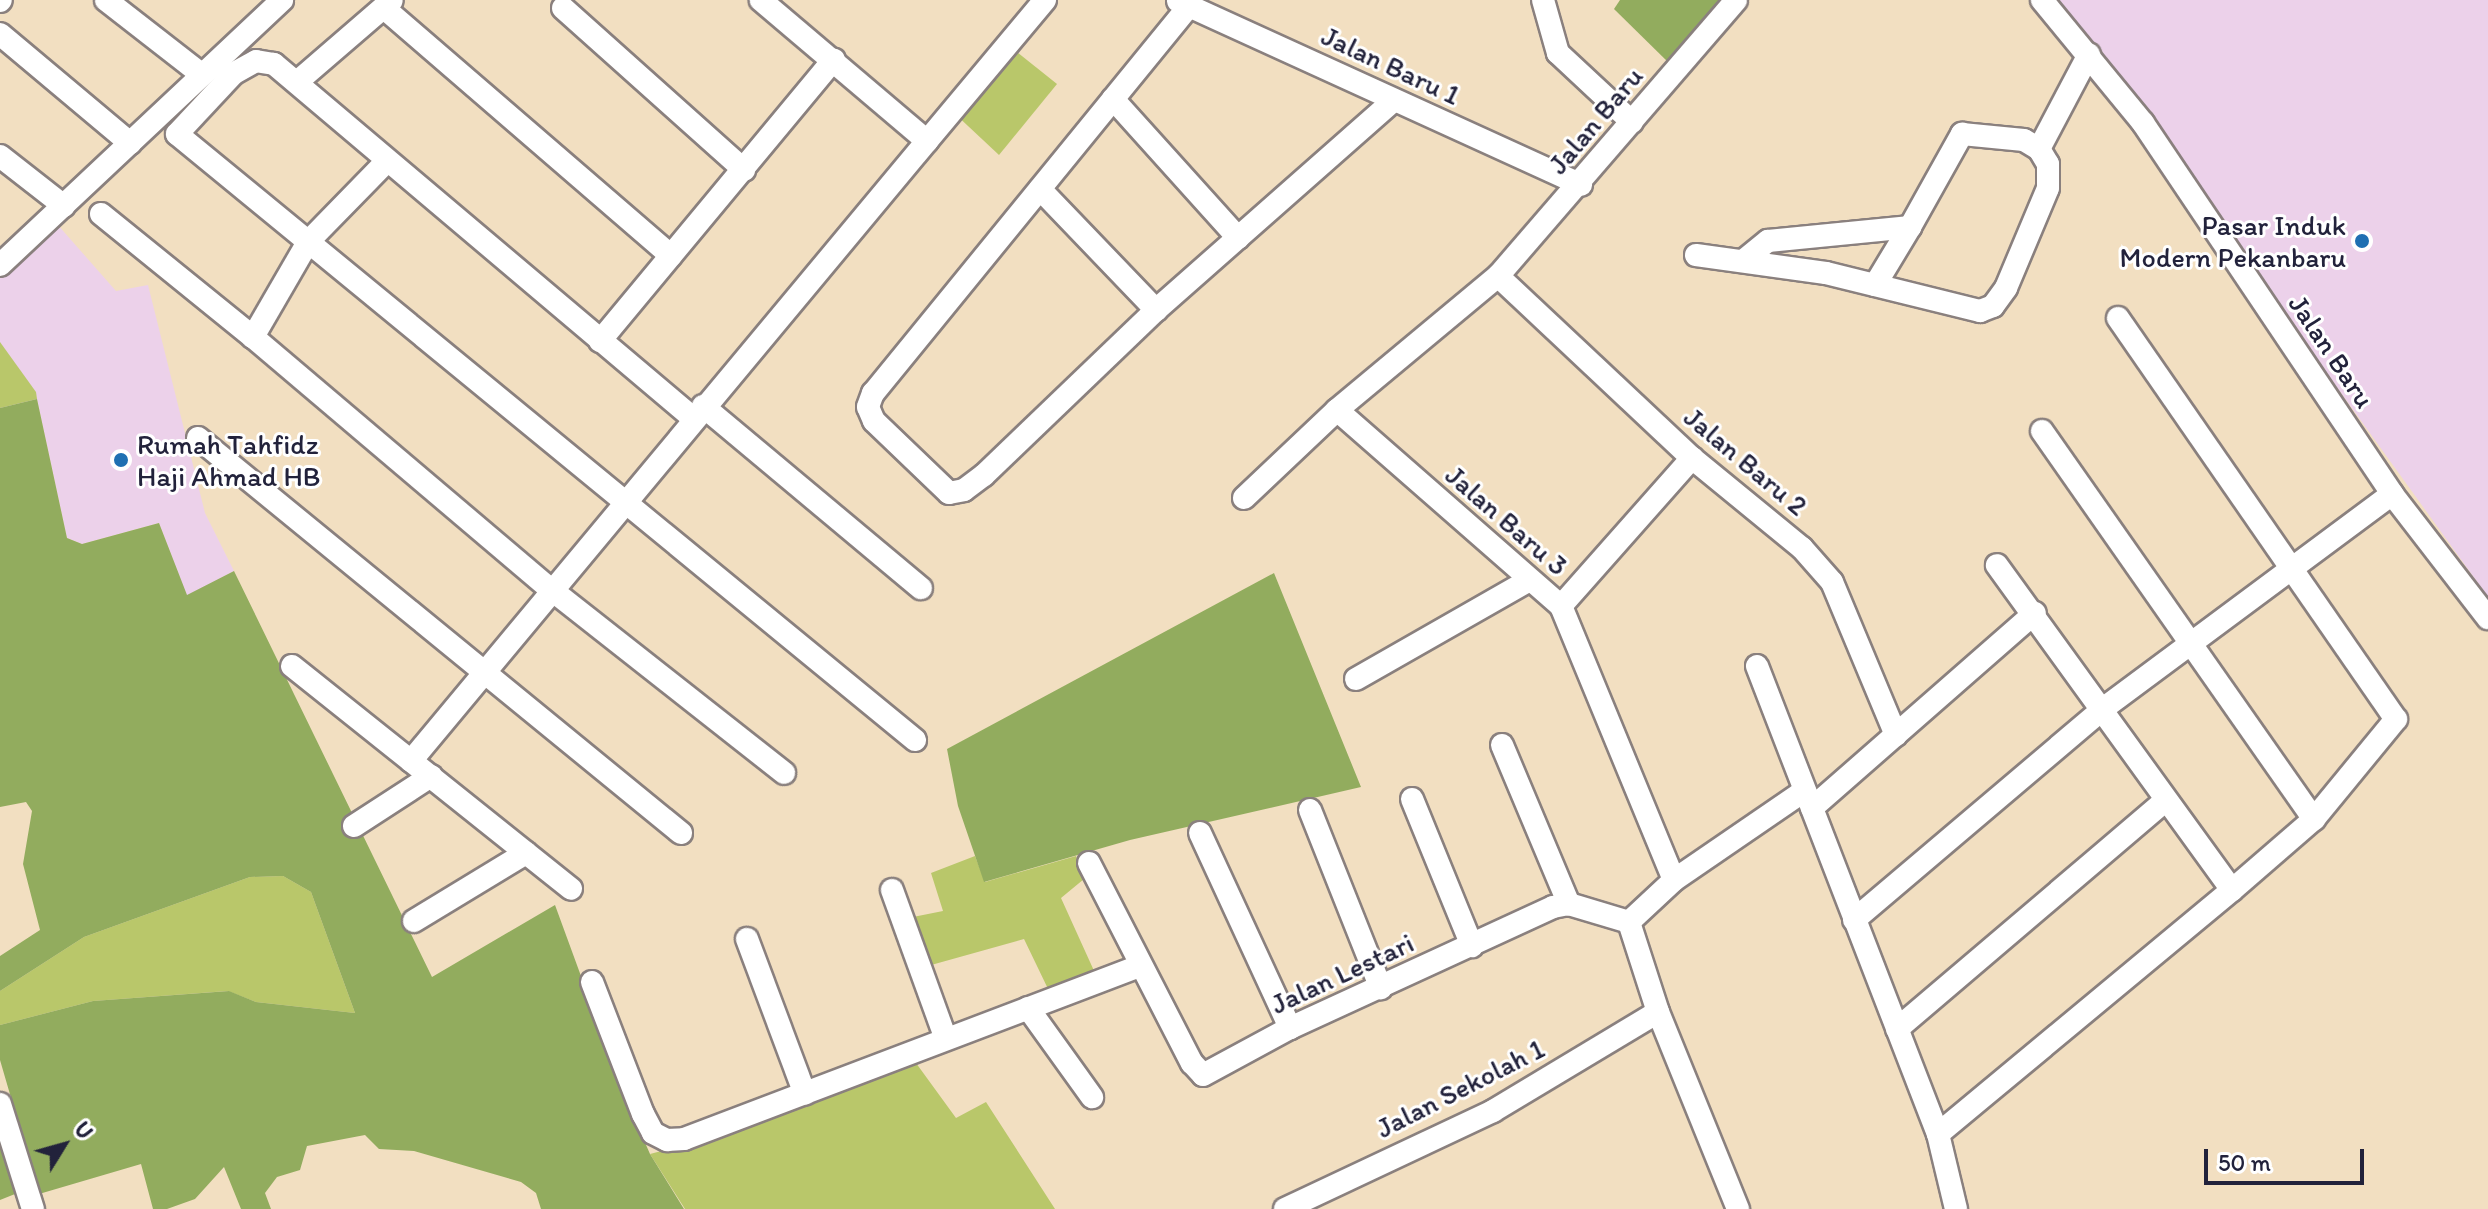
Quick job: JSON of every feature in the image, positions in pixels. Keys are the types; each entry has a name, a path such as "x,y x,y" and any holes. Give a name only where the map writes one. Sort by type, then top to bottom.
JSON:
{"street":[{"path":"106,0 201,74"},
{"path":"761,0 927,141"},
{"path":"411,761 486,674 698,412 1045,0"},
{"path":"1543,0 1558,53 1632,122"},
{"name":"Jalan Baru","path":"1244,498 1337,410 1498,276 1581,185 1736,0"},
{"name":"Jalan Baru","path":"2042,0 2143,123 2392,494 2488,618"},
{"path":"0,265 274,3"},
{"path":"1183,3 1113,99 873,393 868,407 886,437 936,485 949,493 964,490 1156,310 1394,100"},
{"name":"Jalan Baru 1","path":"1183,3 1581,185"},
{"path":"297,82 388,4 671,256"},
{"path":"563,8 744,170"},
{"path":"0,34 130,143"},
{"path":"2039,149 2089,54"},
{"path":"600,341 834,59"},
{"path":"915,740 623,504 177,134 233,74 256,61 274,64 600,341 698,412 921,588"},
{"path":"1113,99 1238,238"},
{"path":"1696,255 1875,285 1980,311 1993,306 2010,279 2048,188 2048,164 2039,149 2024,140 1962,134 1875,285"},
{"path":"0,156 64,206"},
{"path":"253,337 308,242 386,162"},
{"path":"1040,189 1156,310"},
{"path":"101,214 253,337 553,591 784,773"},
{"path":"1743,261 1768,241 1910,227"},
{"name":"Jalan Baru 2","path":"1498,276 1692,458 1768,517 1832,582 1896,735"},
{"path":"1938,1134 2314,819 2396,719 2118,318"},
{"name":"Jalan Baru 3","path":"1337,410 1528,581 1561,606 1674,880"},
{"path":"2042,431 2192,640 2314,819"},
{"path":"198,438 681,833"},
{"path":"1561,606 1692,458"},
{"path":"1854,920 2104,708 2192,640 2292,572 2392,494"},
{"path":"1997,565 2104,708 2232,890"},
{"path":"1356,679 1528,581"},
{"path":"1629,922 1674,880 1808,800 1896,735 2035,613"},
{"path":"292,666 571,889"},
{"path":"1757,666 1938,1134 1950,1206"},
{"path":"1502,745 1569,904 1629,922"},
{"path":"354,826 431,776"},
{"path":"1412,799 1472,946"},
{"path":"1897,1029 2166,800"},
{"path":"1310,810 1381,988"},
{"path":"1200,833 1290,1028"},
{"path":"414,921 526,853"},
{"path":"592,982 653,1133 667,1140 684,1139 1140,966 1089,863"},
{"path":"892,890 946,1039"},
{"name":"Jalan Lestari","path":"1140,966 1199,1075 1290,1028 1569,904"},
{"path":"1629,922 1658,1012 1738,1209"},
{"path":"747,939 805,1094"},
{"path":"1028,1008 1092,1097"},
{"name":"Jalan Sekolah 1","path":"1285,1209 1493,1111 1658,1012"},
{"path":"0,1104 33,1209"}],"shaded area":[{"name":"Pasar Induk Modern Pekanbaru","path":"2052,0 2488,0 2488,597 2328,375 2145,106"},
{"name":"Rumah Tahfidz Haji Ahmad HB","path":"57,224 116,291 148,285 205,513 234,571 187,596 159,523 82,544 67,538 37,399 0,408 0,277"}],"green space":[{"path":"1620,0 1726,0 1671,65 1614,9"},
{"path":"1007,44 1057,84 999,155 952,111"},
{"path":"0,342 36,392 37,399 0,408"},
{"path":"37,399 67,538 82,544 159,523 187,595 234,571 432,977 555,905 626,1099 650,1154 684,1209 541,1209 536,1193 521,1182 414,1151 379,1149 365,1135 307,1146 300,1170 277,1177 265,1193 271,1209 241,1209 224,1167 195,1199 167,1209 153,1209 141,1164 39,1194 0,1060 0,1025 93,1001 229,991 256,1002 355,1013 311,892 283,876 250,877 84,937 0,991 0,956 40,930 23,864 32,811 26,802 0,807 0,408"},
{"path":"1274,573 1361,787 1130,840 984,882 958,806 947,749"},
{"path":"975,856 985,882 1076,856 1084,879 1061,898 1095,973 1050,993 1024,939 924,967 913,917 943,911 931,873"},
{"path":"283,876 311,892 355,1013 256,1002 228,991 93,1001 0,1025 0,991 84,937 250,877"},
{"path":"916,1063 956,1118 986,1102 1055,1209 685,1209 650,1154 741,1130"},
{"path":"0,1138 20,1192 0,1200"}],"place":[{"name":"Pasar Induk Modern Pekanbaru","path":"2362,241"},
{"name":"Rumah Tahfidz Haji Ahmad HB","path":"121,460"}]}
